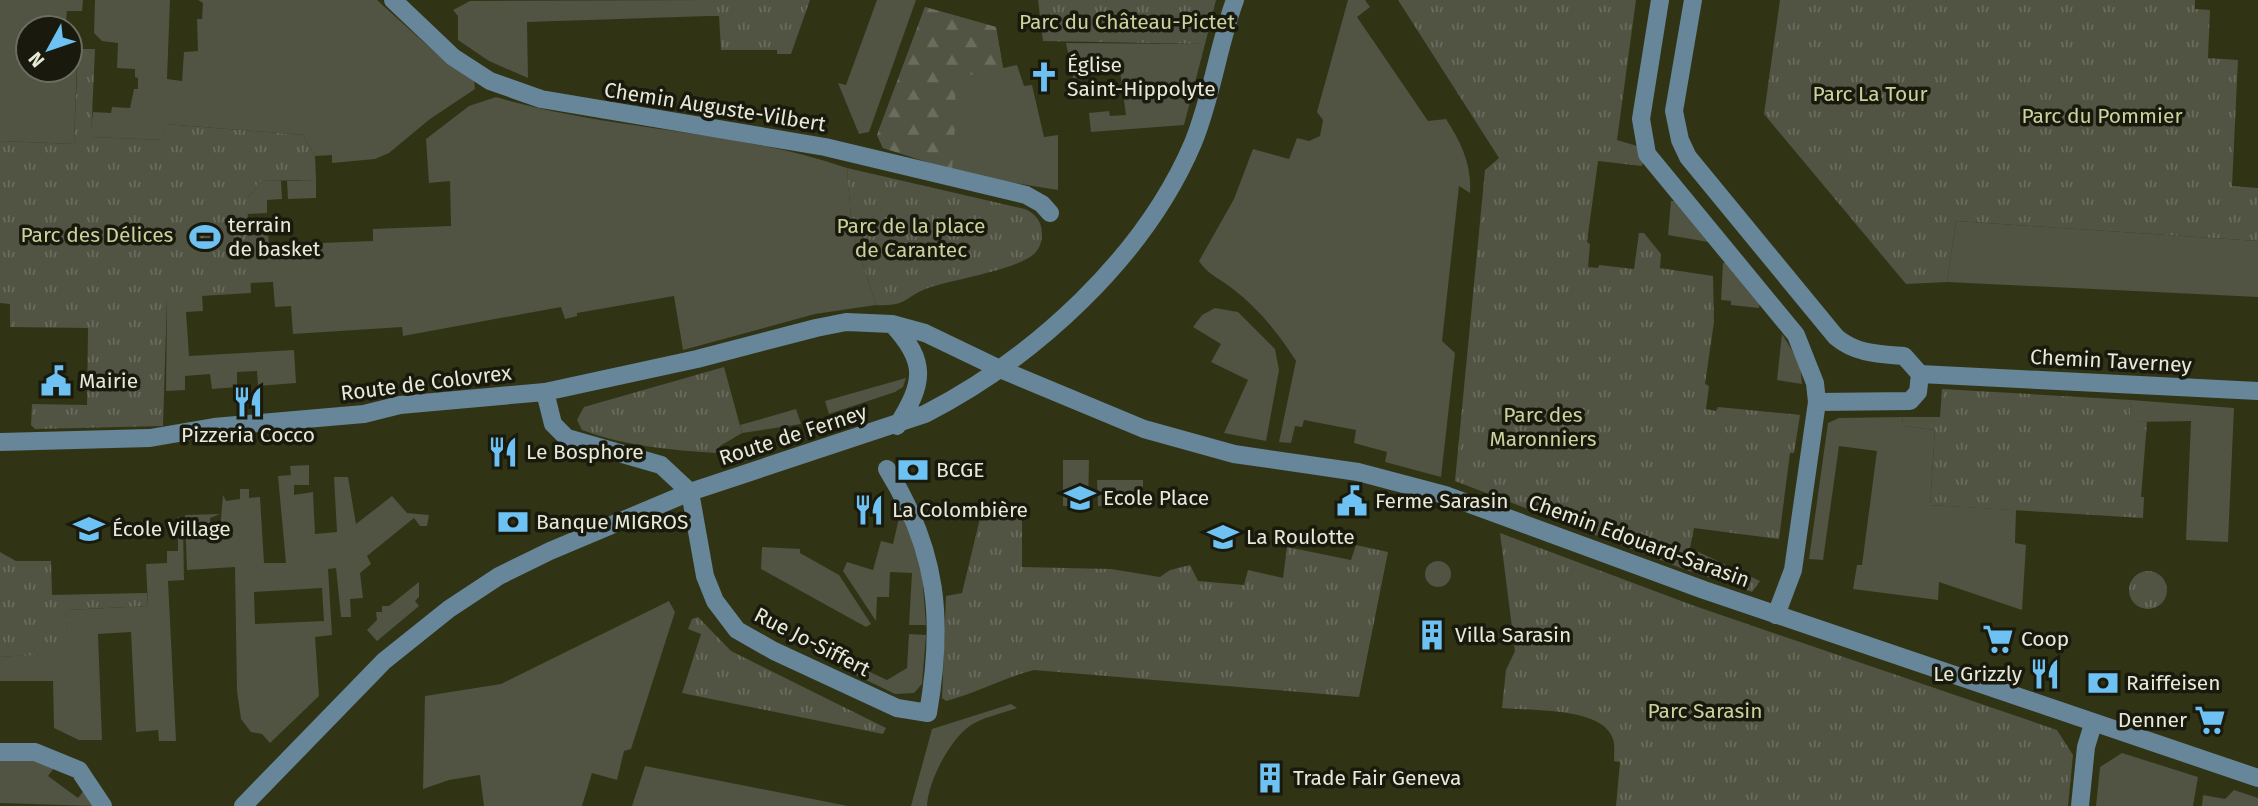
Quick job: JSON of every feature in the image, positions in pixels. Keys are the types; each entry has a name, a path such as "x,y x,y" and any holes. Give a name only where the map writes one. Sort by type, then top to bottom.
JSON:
{"street":[{"name":"Chemin Auguste-Vilbert","path":"393,0 453,57 490,81 529,95 591,109 825,147 1026,195 1042,204 1050,213"},
{"name":"Route de Ferney","path":"243,806 384,662 449,609 499,576 550,551 690,492 897,426 950,401 1027,349 1096,285 1153,212 1195,136 1235,0"},
{"path":"1660,0 1640,119 1647,154 1796,335 1815,383 1817,402 1793,570 1776,615"},
{"path":"1693,0 1674,111 1680,140 1689,157 1836,337 1861,352 1904,356 1920,374 1918,392 1910,401 1817,402"},
{"name":"Route de Colovrex","path":"0,442 149,438 214,427 364,414 400,405 545,392 846,322 892,324 925,333 1000,369"},
{"path":"892,324 914,351 920,372 917,389 897,426"},
{"name":"Chemin Edouard-Sarasin","path":"1000,369 1101,412 1171,437 1234,454 1395,480 1445,495 1776,615 2258,778"},
{"name":"Chemin Taverney","path":"1920,374 2258,391"},
{"path":"545,392 552,424 567,438 661,465 690,492"},
{"name":"Rue Jo-Siffert","path":"690,492 705,576 715,601 737,630 878,700 897,708 928,713 937,644 937,597 922,537 887,469"},
{"path":"2080,806 2086,747 2093,724"},
{"path":"0,751 35,752 79,770 103,806"}],"green space":[{"path":"0,0 83,0 82,11 67,11 67,14 14,14 14,84 76,84 74,144 0,141"},
{"path":"95,0 170,0 167,79 182,81 184,52 198,51 197,19 202,19 203,3 198,0 377,0 439,56 474,79 475,89 430,119 389,153 375,159 332,163 332,155 315,156 303,135 165,124 164,140 90,137 93,112 111,113 112,107 130,108 134,89 138,89 135,69 117,68 118,43 102,41 94,33"},
{"path":"709,0 709,16 527,22 528,78 489,61 458,40 458,16 453,10 470,1"},
{"path":"709,0 810,0 791,54 777,54 777,50 721,50 719,16 709,16"},
{"path":"877,0 916,0 869,132 859,134 838,83 846,85"},
{"name":"Parc du Château-Pictet","path":"1038,0 1216,0 1205,44 1043,41"},
{"path":"1348,0 1365,0 1370,7 1357,17 1428,121 1446,119 1461,145 1469,173 1470,193 1459,186 1442,341 1455,353 1441,477 1385,462 1387,452 1354,443 1356,430 1304,420 1302,427 1295,426 1291,443 1279,442 1296,361 1260,313 1206,270 1199,261 1234,199 1253,149 1289,159 1297,138 1309,141 1320,136 1323,120 1317,112"},
{"name":"Parc des Maronniers","path":"1398,0 1636,0 1617,140 1637,146 1644,160 1642,166 1598,161 1587,242 1590,244 1588,267 1598,268 1599,265 1634,269 1639,233 1644,233 1661,254 1660,268 1713,276 1714,322 1705,384 1709,386 1706,409 1716,411 1718,407 1800,415 1794,453 1790,453 1779,539 1694,528 1690,548 1760,581 1752,592 1681,568 1455,481 1485,170 1499,158"},
{"path":"1780,0 2195,0 2195,9 2210,10 2208,58 2238,60 2232,186 2258,188 2258,241 1956,221 1947,282 1906,284 1764,114"},
{"path":"925,7 996,27 1003,68 1017,65 1024,86 1032,85 1044,137 1058,135 1058,190 977,177 883,148 877,135"},
{"path":"925,7 996,27 1003,68 984,78 954,70 956,110 952,170 883,148 877,135"},
{"path":"1066,43 1205,44 1184,125 1091,132 1089,113 1109,111 1110,116 1126,115 1120,71 1073,78"},
{"name":"Parc des Délices","path":"84,49 95,49 91,137 163,140 165,124 303,135 315,156 316,180 258,181 254,192 247,197 251,293 167,298 163,426 35,429 31,425 32,404 87,405 88,328 10,327 10,304 0,303 0,141 74,144 77,84 84,84"},
{"path":"496,97 583,117 761,145 847,168 852,230 876,305 815,314 683,350 674,296 577,313 577,316 565,319 561,307 403,336 402,327 293,334 291,306 275,307 273,282 250,283 248,224 267,223 269,245 373,241 373,229 451,226 450,181 429,183 426,139 469,106"},
{"name":"Parc de la place de Carantec","path":"847,168 1025,209 1040,222 1040,244 1035,253 1020,262 931,287 895,304 876,305 852,230"},
{"path":"316,180 316,198 288,199 287,181"},
{"path":"257,181 281,181 282,199 267,200 267,213 247,214 247,197 254,192"},
{"path":"1671,201 1675,201 1708,242 1668,235"},
{"path":"1956,221 2258,241 2258,297 1947,282"},
{"path":"1723,263 1726,263 1760,302 1759,308 1731,305 1731,301 1721,300"},
{"path":"202,295 203,311 186,312 189,356 294,350 296,383 258,386 257,371 237,372 237,387 212,389 210,374 185,376 185,390 166,391 167,297"},
{"path":"1215,308 1238,312 1275,349 1279,370 1266,441 1224,433 1248,380 1211,362 1221,344 1193,327 1202,315"},
{"path":"1782,334 1800,363 1802,384 1777,380"},
{"path":"724,367 742,433 720,446 716,453 631,444 582,430 577,420 584,407"},
{"path":"906,378 903,387 895,392 829,414 825,401"},
{"path":"1942,389 2131,400 2130,416 2137,416 2137,422 2147,422 2141,497 2144,497 2143,518 1930,505 1935,430 1902,426 1903,417 1940,417"},
{"path":"2131,400 2234,408 2228,542 2186,540 2191,421 2136,422 2130,416"},
{"path":"796,409 801,424 742,433 740,425"},
{"path":"1903,417 1902,426 1935,430 1930,505 2016,510 2015,543 2026,545 2022,610 1939,582 1938,600 1853,589 1857,565 1862,565 1877,451 1839,446 1823,560 1809,559 1828,423 1839,418"},
{"path":"1063,460 1089,460 1088,506 1063,506"},
{"path":"309,465 309,485 294,485 294,495 313,492 315,534 337,532 334,477 348,477 356,524 392,496 407,513 429,515 427,526 420,526 414,518 367,556 371,564 360,573 363,598 350,599 351,617 341,617 336,568 328,569 332,635 315,637 319,696 270,743 262,734 251,732 241,719 237,691 235,567 187,570 185,515 220,514 210,518 212,541 219,541 223,495 226,501 240,499 240,489 249,489 249,498 260,497 264,563 286,563 278,476 291,475 290,466","holes":["322,588 324,621 255,624 254,592"]},
{"path":"1097,480 1143,480 1143,505 1098,506"},
{"path":"982,510 1022,510 1022,567 1111,569 1160,577 1170,570 1190,565 1198,581 1244,585 1248,570 1283,578 1287,547 1351,560 1356,545 1388,552 1359,697 1034,670 946,701 942,698 946,596 962,593"},
{"path":"178,516 183,526 184,580 168,581 176,741 159,741 158,730 136,732 131,632 98,634 102,740 79,740 54,728 53,681 0,681 0,657 67,652 66,610 148,606 146,564 167,563 167,551 178,551"},
{"path":"899,518 905,519 921,560 926,625 909,625 912,573 890,572 889,597 877,597 876,621 843,571 847,562 873,570 881,541 893,544"},
{"name":"Parc Sarasin","path":"1500,533 1692,605 2057,730 2073,755 2068,806 1616,806 1620,762 1614,761 1614,741 1607,729 1581,716 1502,708 1506,670 1515,651"},
{"path":"762,547 800,549 800,553 839,575 871,624 866,627 761,569"},
{"path":"0,552 16,561 51,561 52,595 147,593 148,606 66,610 68,653 0,657"},
{"path":"1438,561 1447,565 1451,574 1447,583 1438,587 1429,583 1425,574 1429,565"},
{"path":"2148,571 2161,577 2167,590 2161,603 2148,609 2135,603 2129,590 2135,577"},
{"path":"419,582 419,597 415,601 419,606 377,641 367,630 377,620 376,612 382,612 382,606 389,606"},
{"path":"669,601 675,612 631,749 624,751 617,780 592,773 582,806 484,806 480,775 449,780 423,789 425,696 501,684"},
{"path":"698,617 731,651 886,728 883,734 682,693 701,634 688,629 692,619"},
{"path":"909,634 926,635 922,684 914,693 895,694 835,665 838,657 887,680 907,668"},
{"path":"1011,704 1017,708 977,722 959,736 935,775 927,806 911,806 932,729"},
{"path":"2122,753 2198,777 2193,806 2096,806 2100,767"},
{"path":"0,759 34,759 54,768 48,776 78,798 85,789 95,806 0,803"},
{"path":"645,766 848,806 632,806"},
{"path":"2234,790 2258,798 2258,806 2202,806 2203,795 2225,799"}],"place":[{"name":"Église Saint-Hippolyte","path":"1044,77"},
{"name":"terrain de basket","path":"205,237"},
{"name":"Mairie","path":"56,381"},
{"name":"Pizzeria Cocco","path":"248,402"},
{"name":"Le Bosphore","path":"503,452"},
{"name":"BCGE","path":"913,470"},
{"name":"Ecole Place","path":"1080,498"},
{"name":"Ferme Sarasin","path":"1352,501"},
{"name":"La Colombière","path":"869,510"},
{"name":"Banque MIGROS","path":"513,522"},
{"name":"École Village","path":"89,529"},
{"name":"La Roulotte","path":"1223,537"},
{"name":"Villa Sarasin","path":"1432,635"},
{"name":"Coop","path":"1998,639"},
{"name":"Le Grizzly","path":"2045,674"},
{"name":"Raiffeisen","path":"2103,683"},
{"name":"Denner","path":"2210,720"},
{"name":"Trade Fair Geneva","path":"1270,778"}],"park label":[{"name":"Parc La Tour","path":"1870,94"},
{"name":"Parc du Pommier","path":"2102,116"}]}
